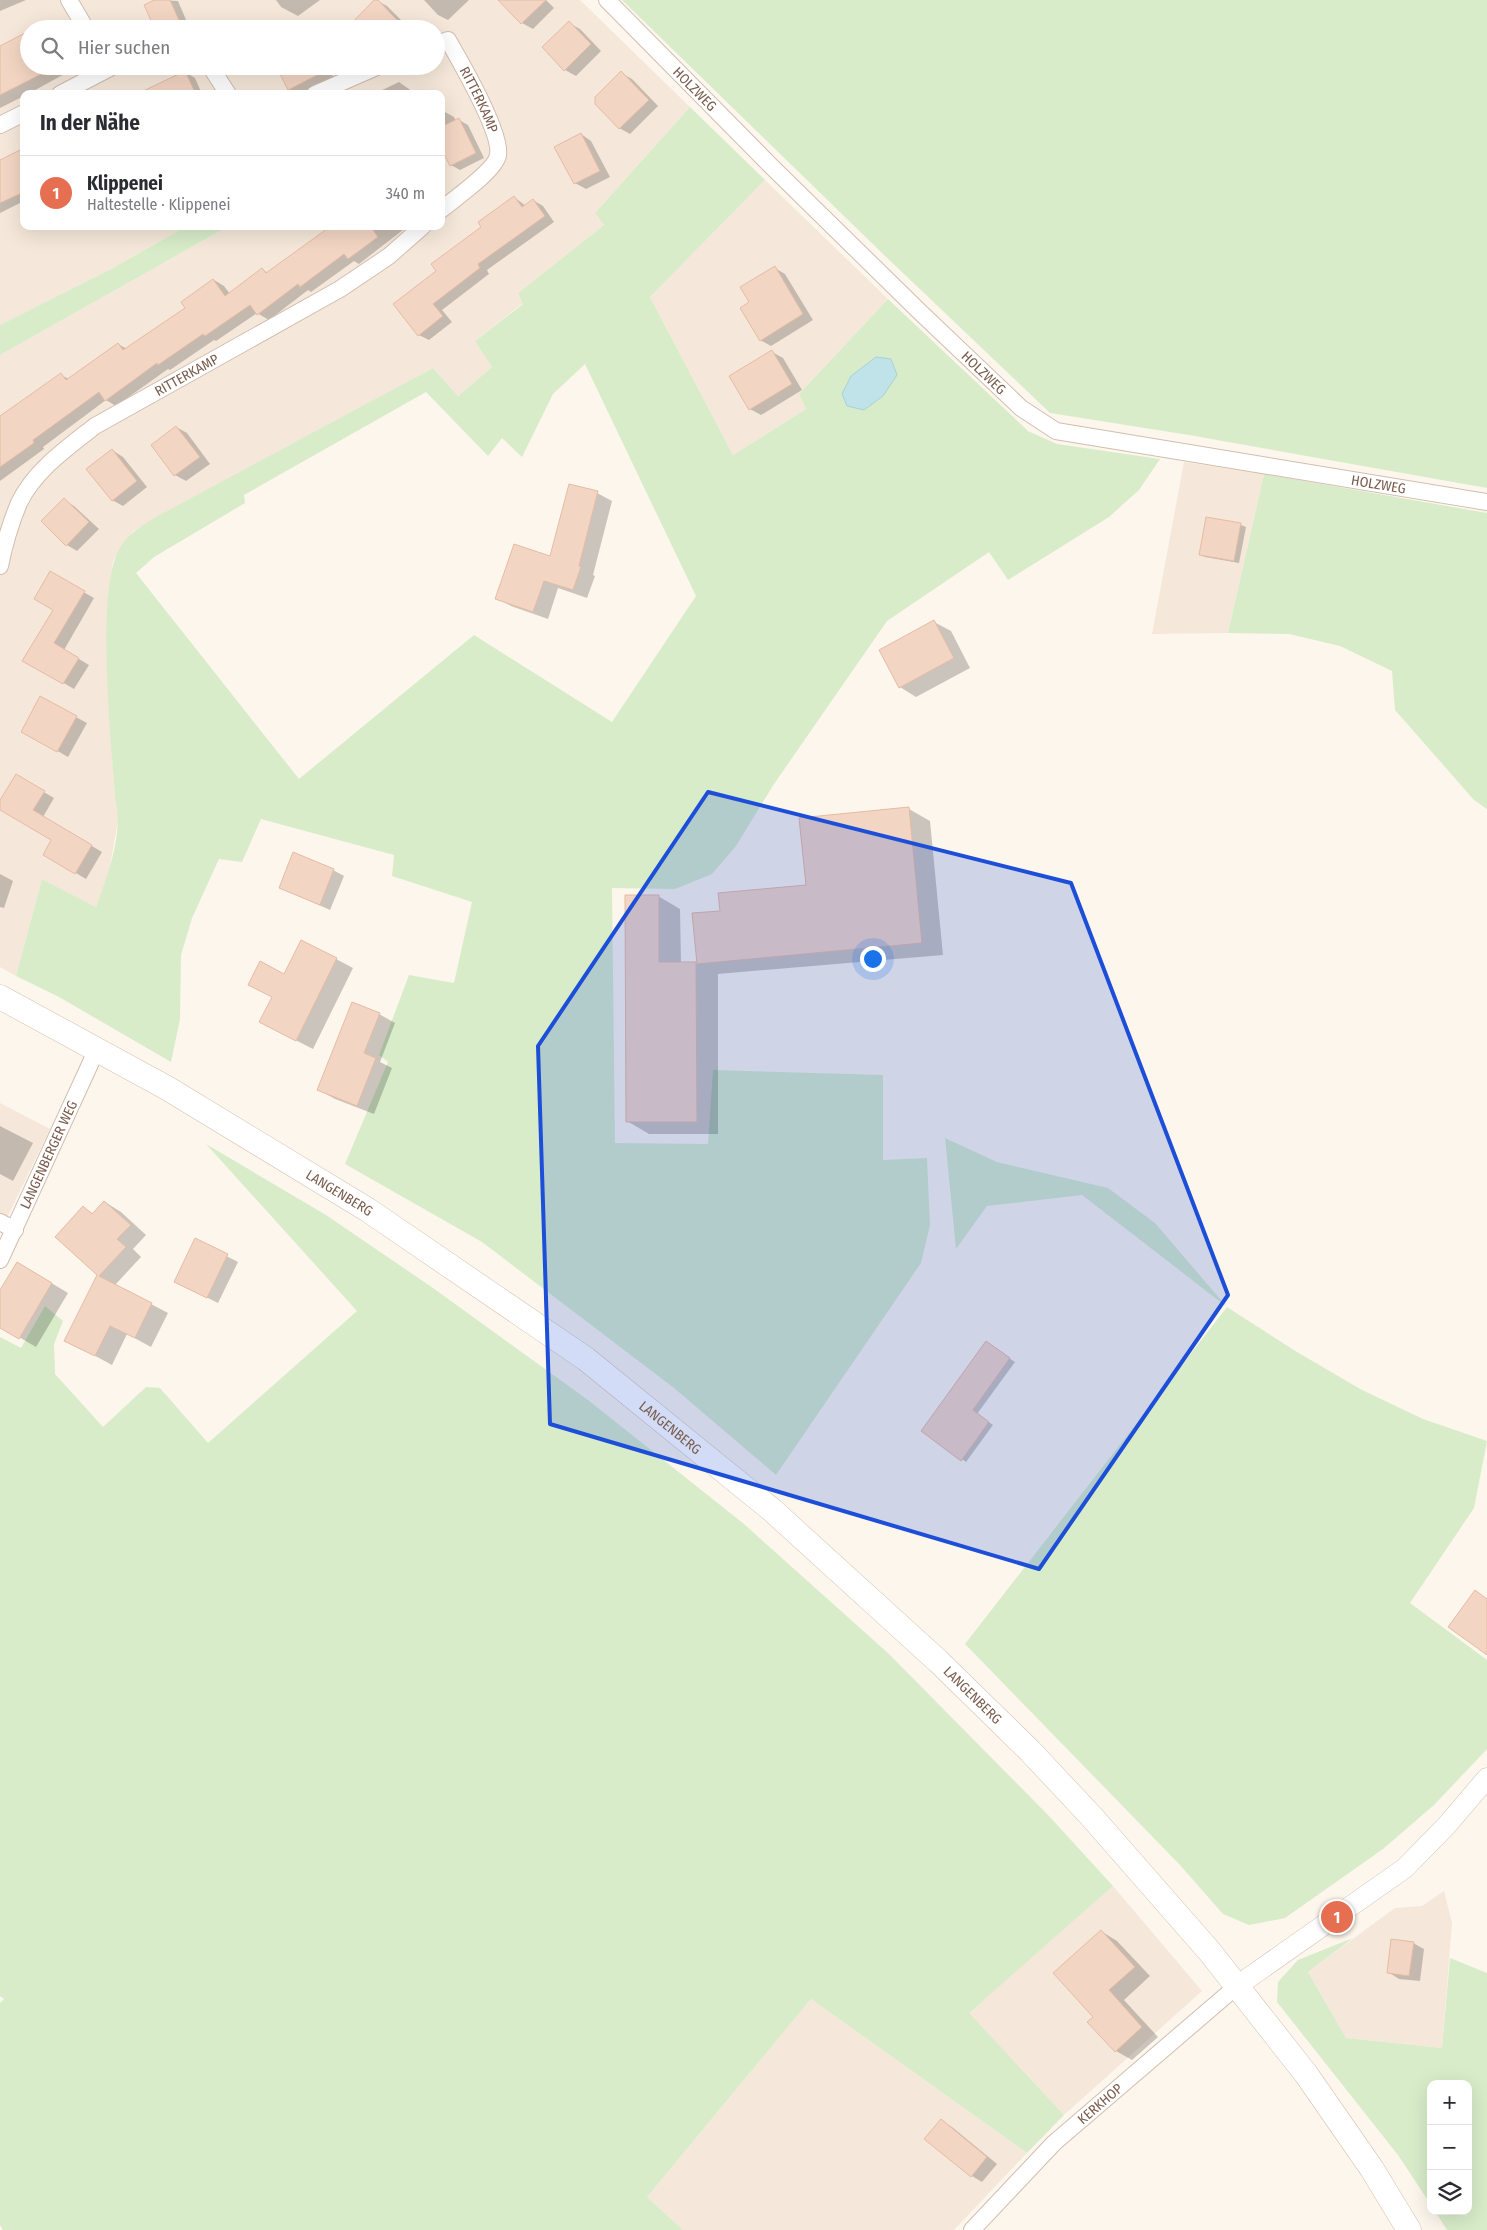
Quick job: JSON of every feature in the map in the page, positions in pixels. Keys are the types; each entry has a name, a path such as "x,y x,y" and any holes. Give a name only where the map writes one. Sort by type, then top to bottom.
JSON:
{"main road":[{"name":"LANGENBERG","path":"0,996 184,1099 368,1210 586,1359 772,1510 938,1661 1030,1751 1091,1816 1237,1986 1306,2074 1372,2170 1409,2230"}],"street":[{"path":"69,0 81,20"},
{"name":"HOLZWEG","path":"607,0 770,165 926,318 1021,408 1056,431 1487,502"},
{"name":"RITTERKAMP","path":"445,41 448,40 472,82 497,139 498,156 490,168 445,207"},
{"path":"68,90 97,75"},
{"path":"216,75 225,90"},
{"path":"324,90 358,75"},
{"path":"0,125 20,114"},
{"name":"RITTERKAMP","path":"0,566 19,502 36,478 67,448 95,426 340,289 389,256 418,230"},
{"name":"LANGENBERGER WEG","path":"0,1260 97,1049"},
{"path":"0,1222 15,1230"},
{"path":"1237,1986 1405,1868 1447,1825 1487,1778"},
{"name":"KERKHOP","path":"972,2230 1054,2144 1237,1986"}],"highlighted area":[{"path":"708,792 1071,883 1228,1295 1039,1569 550,1424 538,1046"}],"shaded area":[{"path":"0,0 580,0 690,107 595,213 604,225 518,293 523,303 476,340 492,367 458,396 433,368 133,531 113,561 108,601 107,661 115,798 119,814 109,872 96,907 42,879 16,976 0,967 0,355 222,230 445,230 445,90 20,90 20,230 180,230 111,269 0,325"},
{"path":"765,180 888,299 799,394 806,409 733,455 650,297"},
{"path":"1184,462 1264,474 1228,633 1152,634"},
{"path":"0,1103 50,1129 0,1232"},
{"path":"1113,1886 1202,1991 1064,2115 968,2013"},
{"path":"1444,1891 1452,1923 1442,2048 1346,2038 1308,1972 1395,1908 1422,1906"},
{"path":"811,1999 1027,2153 954,2230 683,2230 647,2197"}],"green space":[{"path":"622,0 1487,0 1487,488 1189,435 1050,413 882,253"},
{"path":"690,107 765,180 650,297 733,455 806,409 799,394 888,299 1028,431 1057,444 1160,459 1139,490 1109,517 1008,580 989,552 887,621 774,784 736,846 712,874 675,889 612,888 615,1143 708,1144 713,1070 883,1075 883,1160 927,1158 930,1225 921,1263 776,1475 674,1388 482,1242 345,1164 388,1062 379,1055 409,975 454,983 472,902 392,876 394,855 261,819 242,862 219,859 192,918 181,955 180,1019 171,1062 59,997 16,976 42,879 96,907 113,853 118,825 108,706 106,629 108,595 113,566 121,546 137,529 156,517 433,368 458,396 492,367 475,341 523,304 518,293 604,225 595,213","holes":["585,364 696,596 612,722 474,635 299,779 136,573 154,557 245,503 244,495 426,392 488,456 502,438 522,457 553,394"]},
{"path":"180,230 222,230 0,355 0,325 111,269"},
{"path":"1264,474 1487,513 1487,809 1474,800 1395,710 1392,671 1340,646 1289,634 1228,633"},
{"path":"945,1138 997,1162 1108,1188 1155,1223 1227,1307 1082,1195 987,1206 956,1249"},
{"path":"206,1144 326,1215 433,1288 588,1400 744,1524 889,1654 1049,1816 1113,1886 969,2013 1064,2115 1027,2153 811,1999 647,2197 683,2230 3,2230 0,2225 0,2003 4,1999 0,1996 0,1337 21,1348 45,1306 63,1321 54,1344 55,1374 103,1427 146,1387 160,1388 208,1443 357,1311"},
{"path":"1227,1307 1297,1352 1362,1390 1423,1419 1487,1441 1474,1508 1410,1603 1487,1660 1487,1749 1434,1805 1383,1849 1285,1918 1249,1925 1223,1914 1180,1865 965,1644"},
{"path":"1353,1938 1308,1972 1346,2038 1442,2048 1450,1958 1487,1973 1487,2230 1447,2230 1438,2215 1472,2215 1472,2080 1427,2080 1427,2199 1398,2155 1277,2002 1278,1982 1298,1960"}],"water":[{"path":"876,357 891,359 897,375 883,396 864,410 847,406 842,394 851,376"}],"building":[{"path":"154,0 170,0 179,20 151,20 144,5"},
{"path":"374,0 378,0 397,20 355,20"},
{"path":"498,0 546,0 521,24"},
{"path":"569,21 591,44 564,71 542,47"},
{"path":"20,36 20,75 39,75 0,95 0,46"},
{"path":"621,71 649,100 619,129 595,104 595,97"},
{"path":"177,75 187,75 194,90 145,90"},
{"path":"280,75 317,75 288,90"},
{"path":"459,118 476,153 450,166 445,156 445,125"},
{"path":"581,133 600,171 574,184 554,147"},
{"path":"20,150 20,194 0,203 0,160"},
{"path":"514,196 522,207 533,199 545,216 478,264 480,268 433,304 443,316 418,336 393,304 436,271 431,264 481,227 478,222"},
{"path":"325,230 373,230 378,237 348,259 344,254 300,287 298,284 257,315 250,305 205,336 203,334 158,365 157,363 105,401 99,392 33,440 34,443 0,467 0,416 61,373 66,380 118,343 123,350 185,308 181,302 213,279 225,296 262,268 266,273"},
{"path":"775,266 803,314 760,341 740,308 749,302 740,287"},
{"path":"772,350 792,384 749,410 729,376"},
{"path":"176,426 200,457 174,476 151,445"},
{"path":"112,449 137,481 112,501 86,469"},
{"path":"569,484 598,491 579,566 581,567 573,590 544,581 533,612 495,599 514,544 550,556"},
{"path":"64,498 89,522 66,546 41,521"},
{"path":"1206,517 1241,523 1234,561 1199,555"},
{"path":"50,571 85,591 54,643 79,658 63,684 22,661 53,610 34,599"},
{"path":"934,620 954,658 899,688 879,650"},
{"path":"40,696 77,716 57,752 21,732"},
{"path":"16,774 45,791 33,810 92,845 75,874 43,855 51,840 0,810 0,800"},
{"path":"909,807 922,943 697,964 692,913 720,911 718,893 806,885 799,818"},
{"path":"293,852 334,869 320,905 279,888"},
{"path":"625,895 659,895 659,962 696,962 697,1122 626,1122"},
{"path":"301,940 337,958 296,1041 259,1022 272,997 248,985 260,961 284,974"},
{"path":"352,1002 380,1013 364,1053 376,1058 357,1106 317,1090"},
{"path":"104,1201 131,1225 117,1239 126,1247 99,1276 152,1303 135,1338 110,1326 95,1356 64,1341 97,1275 55,1237 83,1206 92,1214"},
{"path":"195,1238 228,1254 207,1298 174,1282"},
{"path":"17,1262 52,1283 19,1339 0,1328 0,1290"},
{"path":"986,1341 1010,1358 973,1410 989,1422 961,1461 921,1431"},
{"path":"1475,1590 1487,1599 1487,1655 1448,1627"},
{"path":"1101,1930 1135,1967 1109,1990 1142,2027 1115,2052 1087,2022 1093,2017 1053,1973"},
{"path":"1391,1939 1414,1942 1409,1976 1387,1973"},
{"path":"941,2119 987,2157 971,2177 924,2139"}],"place":[{"name":"Klippenei","path":"1337,1917"}]}
